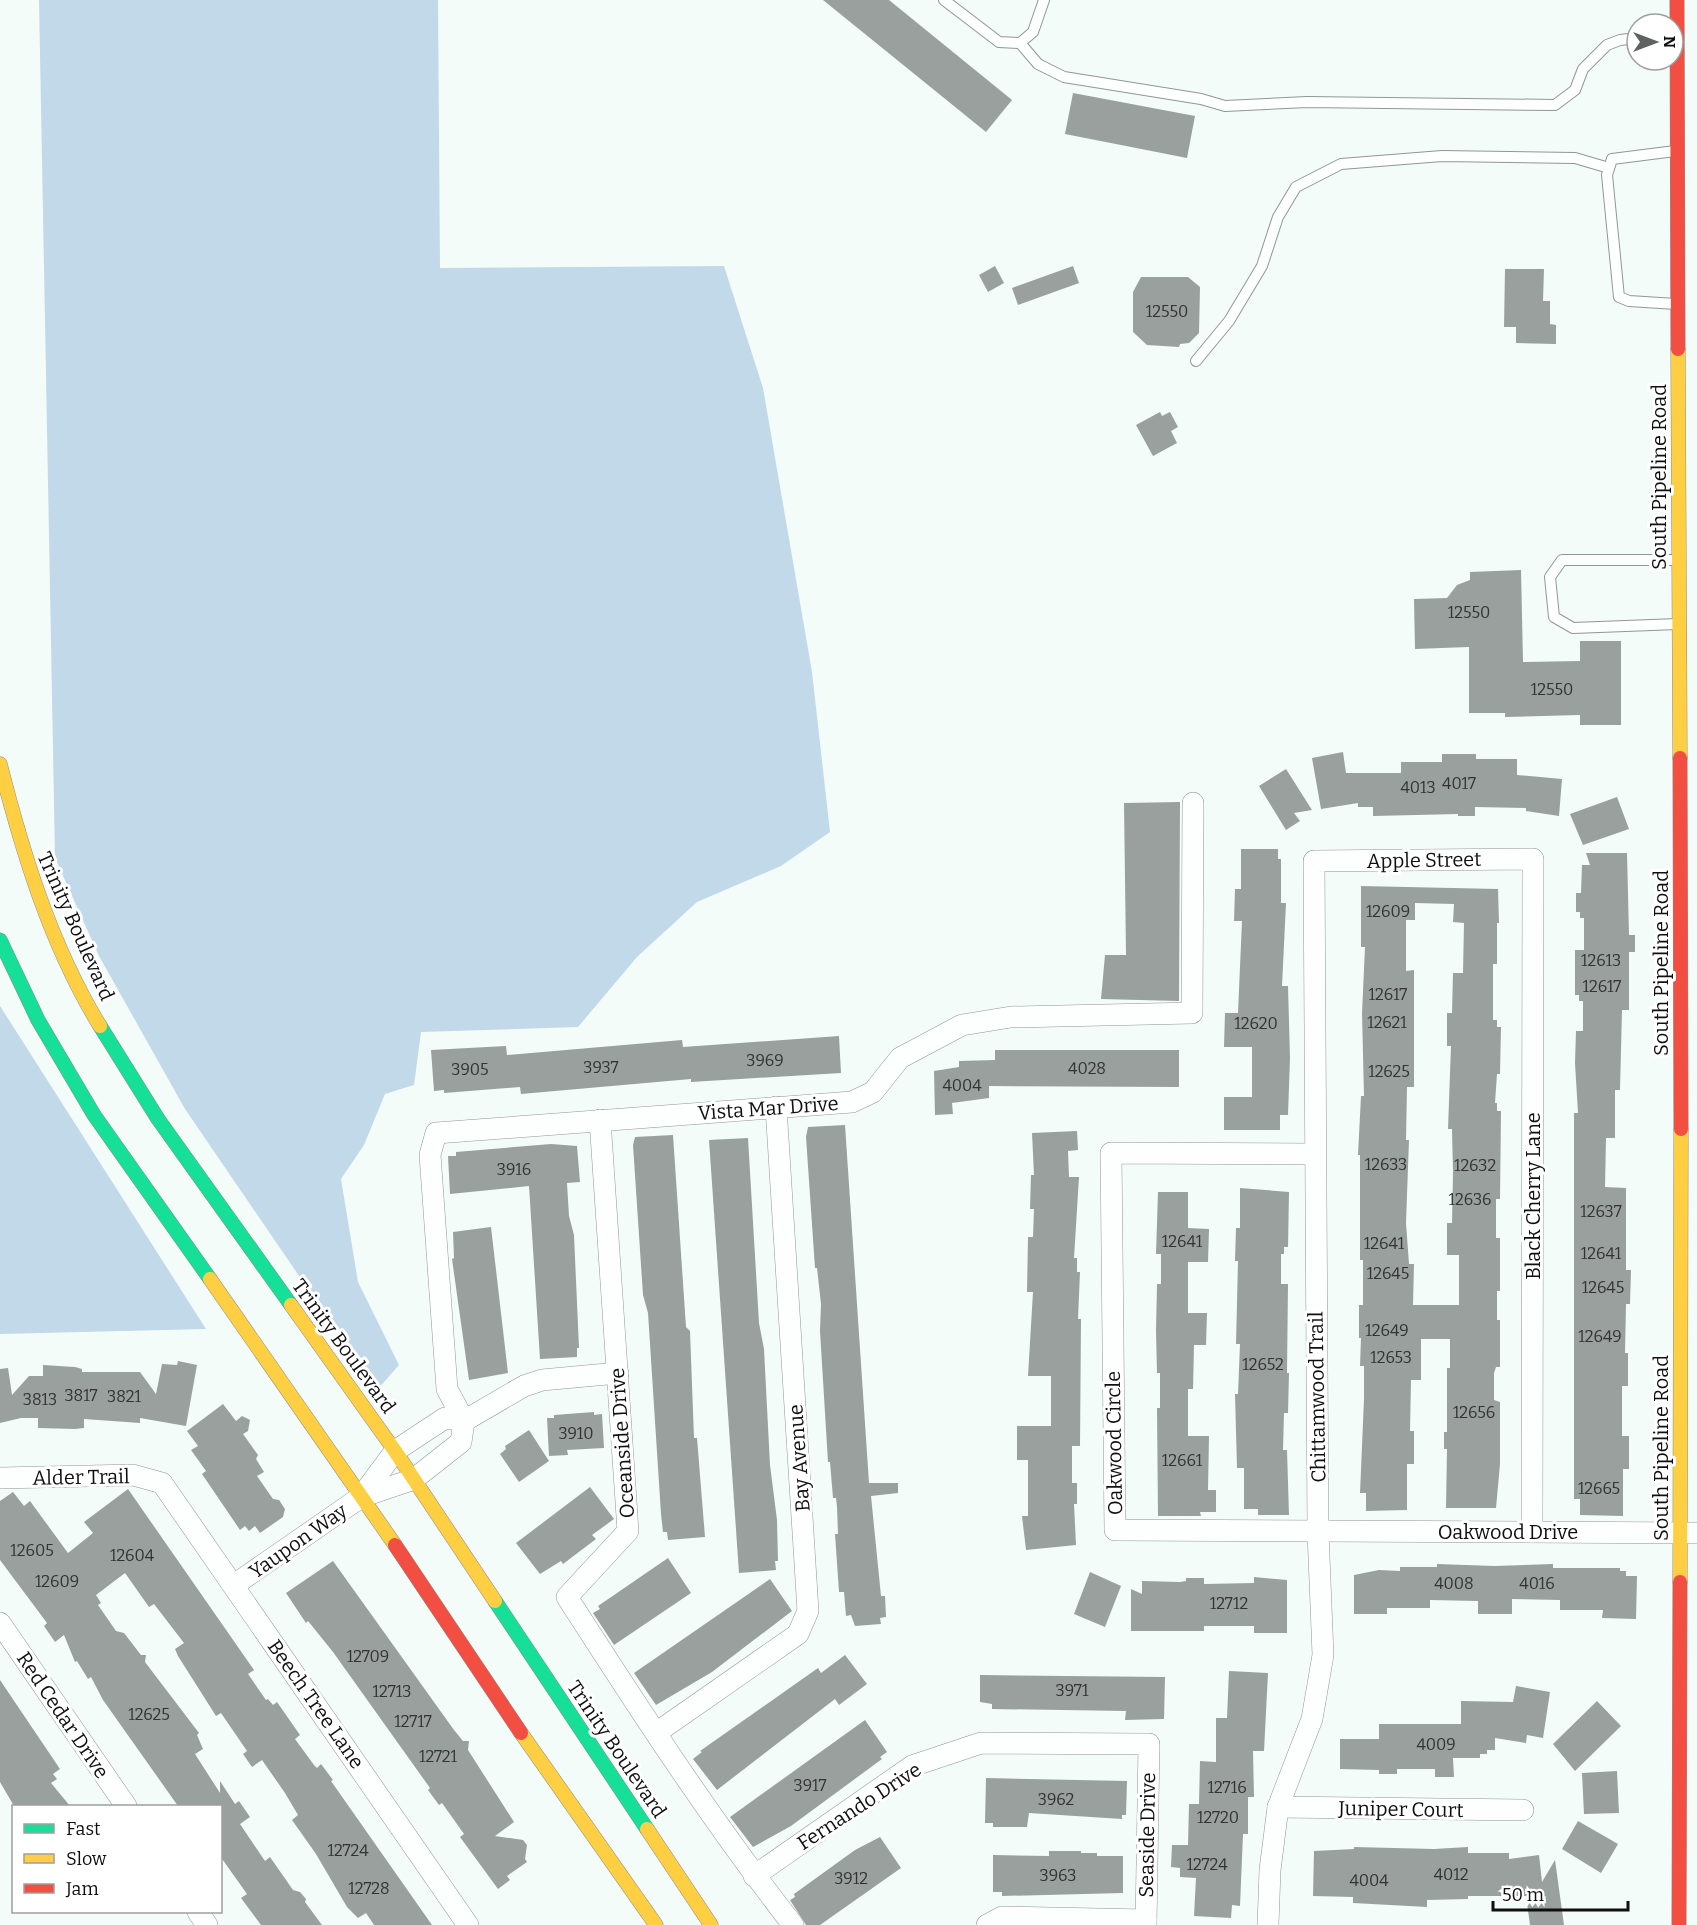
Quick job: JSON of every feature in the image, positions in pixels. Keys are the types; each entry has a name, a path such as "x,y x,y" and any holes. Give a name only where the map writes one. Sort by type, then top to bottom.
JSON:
{"main road":[{"name":"South Pipeline Road","path":"1676,72 1678,304 1685,548 1678,624 1689,863 1681,1206 1688,1532 1689,1837 1679,1925"},
{"name":"Trinity Boulevard","path":"0,764 21,847 47,915 84,998 158,1119 395,1451 711,1925"},
{"path":"0,940 38,1020 94,1115 361,1497 560,1790 656,1925"},
{"path":"1681,1206 1697,1206"}],"street":[{"name":"Vista Mar Drive","path":"464,1421 447,1389 430,1155 436,1133 852,1102 873,1092 900,1058 962,1024 1011,1017 1192,1013 1193,803"},
{"name":"Apple Street","path":"1314,861 1533,859"},
{"name":"Black Cherry Lane","path":"1532,1532 1533,859"},
{"name":"Chittamwood Trail","path":"1268,1925 1270,1870 1278,1807 1312,1719 1323,1655 1318,1532 1314,861"},
{"name":"Bay Avenue","path":"656,1733 798,1634 808,1611 776,1107"},
{"name":"Oceanside Drive","path":"600,1120 628,1531 567,1597 754,1876 793,1925"},
{"name":"Oakwood Circle","path":"1315,1154 1111,1153 1115,1530 1318,1532"},
{"path":"361,1497 395,1451 445,1418 464,1421 524,1386 542,1380 618,1373"},
{"path":"361,1497 414,1479 461,1442 464,1421"},
{"name":"Alder Trail","path":"0,1479 133,1475 162,1483"},
{"name":"Beech Tree Lane","path":"162,1483 468,1925"},
{"name":"Yaupon Way","path":"234,1585 361,1497"},
{"name":"Oakwood Drive","path":"1318,1532 1688,1532"},
{"name":"Red Cedar Drive","path":"0,1623 125,1805"},
{"name":"Fernando Drive","path":"754,1876 912,1766 981,1743 1149,1744"},
{"name":"Seaside Drive","path":"1146,1923 1149,1744"},
{"name":"Juniper Court","path":"1278,1807 1523,1810"},
{"path":"987,1925 1002,1917 1146,1923"}],"lane":[{"path":"944,0 999,42 1020,43 1033,32 1044,0"},
{"path":"1020,43 1038,64 1064,77 1225,105 1307,102 1555,105 1575,90 1583,69 1607,45 1625,39"},
{"path":"1678,151 1612,159 1607,175 1619,297 1629,302 1678,304"},
{"path":"1196,361 1229,321 1262,266 1278,217 1296,187 1341,164 1442,156 1575,158 1609,168"},
{"path":"1678,624 1573,628 1554,617 1550,577 1562,560 1685,548"}],"shaded area":[{"path":"39,0 438,0 440,268 724,266 763,388 812,672 830,832 781,866 697,902 637,957 578,1027 421,1032 414,1085 385,1094 364,1145 341,1179 358,1282 399,1365 377,1390 185,1109 99,956 55,858"},
{"path":"0,1006 206,1329 0,1334"}],"building":[{"path":"823,0 889,0 1012,100 986,132"},
{"path":"1073,93 1195,116 1187,158 1065,134"},
{"path":"995,266 1004,283 988,292 979,275"},
{"path":"1073,266 1079,283 1018,305 1012,288"},
{"path":"1505,269 1544,269 1543,301 1550,301 1550,324 1556,325 1556,344 1516,343 1516,327 1504,327"},
{"path":"1141,277 1188,277 1200,287 1199,333 1189,343 1180,344 1179,347 1147,345 1133,332 1133,292"},
{"path":"1160,412 1162,416 1170,412 1178,427 1171,431 1177,443 1153,456 1136,425"},
{"path":"1521,570 1523,662 1580,661 1580,641 1621,641 1621,725 1580,725 1580,715 1505,717 1505,713 1469,713 1469,647 1415,649 1414,599 1447,598 1457,585 1470,580 1470,572"},
{"path":"1343,752 1346,773 1401,773 1401,762 1442,762 1442,754 1476,754 1476,759 1517,759 1517,775 1562,779 1559,816 1526,811 1526,808 1475,807 1475,816 1458,816 1458,814 1373,816 1373,807 1358,807 1358,803 1321,809 1312,758"},
{"path":"1286,769 1312,810 1294,813 1300,821 1286,830 1259,786"},
{"path":"1617,797 1629,829 1583,845 1570,814"},
{"path":"1180,802 1179,1001 1101,999 1105,955 1126,955 1124,803"},
{"path":"1241,849 1278,849 1278,859 1281,859 1281,903 1286,903 1282,986 1288,986 1290,1058 1288,1115 1280,1115 1280,1130 1224,1130 1224,1097 1252,1097 1252,1047 1224,1047 1225,1013 1238,1013 1242,921 1234,921 1235,889 1241,889"},
{"path":"1586,853 1627,853 1629,935 1635,935 1635,952 1629,952 1629,1010 1622,1010 1620,1090 1615,1090 1615,1138 1606,1138 1605,1187 1626,1188 1626,1270 1631,1270 1630,1304 1626,1304 1625,1353 1628,1353 1628,1386 1622,1386 1622,1436 1629,1436 1629,1469 1623,1469 1623,1516 1580,1515 1580,1499 1574,1499 1574,1113 1578,1113 1576,1031 1583,1031 1583,1001 1579,1001 1579,995 1575,995 1575,950 1584,950 1584,918 1580,918 1580,912 1576,912 1576,893 1581,893 1582,865 1590,865"},
{"path":"1361,886 1498,889 1497,964 1493,964 1493,1020 1497,1020 1497,1027 1501,1027 1500,1074 1497,1074 1495,1103 1497,1103 1497,1111 1501,1111 1500,1199 1496,1199 1496,1238 1500,1238 1500,1291 1497,1291 1497,1320 1500,1320 1500,1367 1496,1367 1494,1373 1494,1400 1500,1402 1500,1464 1496,1508 1446,1508 1447,1449 1444,1449 1444,1432 1447,1432 1447,1368 1450,1368 1450,1339 1421,1339 1421,1380 1411,1380 1410,1431 1414,1431 1414,1464 1407,1464 1407,1510 1366,1511 1366,1493 1360,1493 1364,1366 1360,1366 1361,1338 1359,1338 1359,1305 1363,1305 1363,1260 1360,1260 1360,1155 1358,1155 1361,1096 1364,1096 1362,1013 1365,947 1361,947","holes":["1415,903 1454,904 1453,922 1464,923 1463,973 1453,973 1452,1013 1447,1013 1447,1046 1451,1046 1448,1129 1452,1129 1453,1173 1452,1223 1447,1223 1447,1255 1459,1255 1459,1305 1413,1305 1414,1264 1409,1264 1406,1223 1409,1140 1406,1140 1407,1087 1414,1087 1414,970 1406,971 1406,920 1415,920"]},
{"path":"839,1036 841,1073 691,1082 691,1079 521,1094 520,1087 444,1093 444,1090 434,1091 431,1050 506,1046 507,1055 682,1040 683,1047"},
{"path":"995,1050 1179,1050 1179,1087 989,1086 989,1098 952,1103 953,1114 935,1115 934,1071 959,1067 959,1061 995,1060"},
{"path":"845,1125 869,1483 898,1483 898,1493 871,1496 881,1596 885,1596 886,1617 880,1618 881,1624 855,1626 851,1615 846,1616 844,1592 839,1592 835,1534 838,1534 837,1507 836,1498 833,1498 830,1462 828,1462 820,1331 821,1304 817,1268 815,1268 806,1137 808,1127"},
{"path":"1077,1131 1078,1150 1068,1151 1069,1177 1079,1177 1074,1258 1077,1258 1077,1272 1080,1272 1078,1319 1081,1319 1080,1446 1072,1446 1072,1483 1077,1483 1077,1504 1074,1504 1076,1545 1026,1550 1022,1516 1028,1516 1028,1460 1017,1460 1017,1426 1051,1426 1051,1376 1028,1376 1033,1292 1027,1292 1028,1237 1033,1237 1034,1209 1030,1209 1031,1175 1034,1175 1032,1133"},
{"path":"673,1135 686,1327 690,1331 694,1438 697,1438 705,1537 668,1540 667,1532 663,1532 661,1514 648,1313 643,1295 633,1145 635,1137"},
{"path":"748,1138 759,1323 764,1349 778,1561 775,1561 776,1570 739,1573 709,1140"},
{"path":"551,1144 577,1146 580,1182 567,1183 569,1216 574,1235 579,1348 577,1348 577,1357 540,1359 529,1186 450,1194 448,1156 456,1156 456,1152"},
{"path":"1240,1188 1289,1192 1288,1247 1284,1247 1284,1254 1281,1254 1281,1284 1288,1284 1288,1413 1284,1413 1283,1450 1287,1450 1289,1515 1258,1515 1258,1509 1244,1509 1244,1468 1237,1468 1235,1394 1238,1394 1240,1344 1236,1344 1238,1261 1235,1261 1236,1228 1240,1228"},
{"path":"1158,1192 1188,1192 1188,1228 1209,1229 1208,1262 1188,1262 1188,1313 1207,1313 1206,1345 1194,1345 1193,1389 1188,1389 1188,1436 1209,1436 1208,1490 1216,1490 1216,1512 1200,1512 1201,1516 1158,1516 1157,1408 1160,1408 1160,1373 1157,1373 1156,1331 1157,1284 1161,1284 1161,1254 1156,1254"},
{"path":"491,1227 508,1373 469,1380 452,1259 454,1258 453,1232"},
{"path":"178,1361 197,1365 186,1426 140,1418 140,1423 84,1419 84,1428 75,1429 38,1428 38,1418 21,1418 0,1423 0,1369 8,1368 12,1395 29,1376 43,1376 43,1365 75,1367 82,1369 82,1372 140,1372 156,1394 162,1364 177,1365"},
{"path":"223,1404 236,1421 242,1416 250,1420 248,1431 243,1434 258,1455 256,1459 264,1472 257,1476 273,1499 279,1500 285,1509 283,1517 260,1533 255,1526 249,1531 245,1526 240,1530 202,1474 206,1471 191,1450 198,1446 187,1431"},
{"path":"594,1412 594,1415 602,1414 604,1448 567,1450 568,1455 549,1456 547,1418 554,1418 554,1415"},
{"path":"529,1430 549,1461 519,1482 500,1454 506,1449 505,1446"},
{"path":"590,1487 614,1519 592,1535 596,1539 563,1564 561,1561 540,1574 516,1543"},
{"path":"128,1489 254,1670 248,1674 266,1700 268,1699 273,1705 277,1702 300,1735 295,1739 314,1765 317,1768 321,1764 333,1780 331,1781 432,1925 374,1925 366,1913 358,1918 347,1907 316,1854 292,1820 298,1815 285,1793 262,1760 252,1767 243,1754 247,1751 221,1713 216,1716 178,1656 175,1649 184,1643 154,1604 149,1607 125,1573 96,1595 101,1603 98,1605 116,1631 124,1633 141,1655 146,1655 145,1662 199,1733 197,1735 203,1749 195,1754 220,1793 220,1781 235,1804 239,1801 250,1817 240,1824 265,1861 270,1857 293,1890 300,1892 306,1899 305,1902 322,1925 261,1925 241,1898 247,1894 222,1859 222,1805 177,1805 103,1700 91,1677 88,1679 77,1661 75,1662 64,1635 55,1642 44,1626 47,1623 0,1560 0,1501 13,1492 24,1506 30,1501 68,1553 93,1533 84,1522"},
{"path":"668,1558 691,1593 614,1645 593,1613 600,1609 598,1606"},
{"path":"333,1561 454,1730 463,1741 469,1741 468,1750 514,1822 495,1836 523,1840 527,1845 525,1859 527,1862 507,1876 510,1880 498,1889 460,1837 464,1834 442,1803 439,1805 428,1790 430,1788 333,1652 308,1621 306,1623 286,1593"},
{"path":"1437,1564 1494,1566 1553,1564 1553,1568 1620,1568 1620,1571 1626,1571 1626,1576 1637,1576 1636,1619 1602,1618 1603,1610 1560,1610 1560,1600 1512,1599 1512,1614 1478,1614 1478,1601 1430,1600 1430,1608 1387,1608 1387,1614 1354,1614 1354,1575 1379,1570 1400,1571 1400,1567 1437,1567"},
{"path":"1090,1572 1121,1586 1105,1627 1074,1614"},
{"path":"1254,1577 1287,1580 1287,1633 1254,1633 1254,1626 1204,1626 1204,1631 1131,1631 1131,1589 1142,1594 1142,1581 1180,1582 1186,1581 1186,1578 1204,1578 1204,1584 1254,1583"},
{"path":"770,1579 792,1611 712,1672 656,1705 634,1673"},
{"path":"845,1655 867,1684 839,1705 835,1699 717,1790 693,1759 702,1752 700,1751 818,1668 821,1673"},
{"path":"1229,1671 1268,1673 1264,1751 1253,1751 1254,1797 1248,1797 1248,1834 1243,1834 1240,1906 1232,1905 1231,1918 1194,1916 1196,1878 1180,1877 1180,1868 1171,1867 1172,1845 1188,1845 1189,1804 1199,1804 1200,1761 1216,1762 1216,1718 1227,1718"},
{"path":"980,1675 1165,1677 1164,1719 1125,1720 1126,1711 992,1709 992,1704 980,1702"},
{"path":"0,1680 60,1769 53,1774 57,1779 51,1783 69,1805 13,1805 0,1782"},
{"path":"1516,1686 1550,1692 1543,1738 1527,1735 1526,1743 1495,1738 1495,1750 1487,1750 1487,1754 1480,1754 1480,1758 1453,1758 1454,1777 1435,1777 1435,1769 1397,1769 1397,1774 1379,1774 1379,1770 1340,1769 1340,1739 1379,1739 1379,1724 1461,1724 1461,1701 1513,1702"},
{"path":"1597,1701 1621,1726 1575,1771 1553,1744"},
{"path":"865,1720 887,1752 880,1757 882,1759 791,1826 753,1847 730,1817"},
{"path":"1617,1771 1619,1813 1584,1814 1582,1773"},
{"path":"986,1778 1127,1781 1126,1815 1122,1815 1122,1819 1029,1813 1027,1827 993,1827 993,1823 985,1823"},
{"path":"1578,1821 1618,1844 1601,1873 1562,1849"},
{"path":"880,1837 901,1868 820,1925 806,1925 790,1900 795,1897 794,1894 855,1850"},
{"path":"1354,1847 1434,1849 1468,1847 1468,1853 1509,1853 1509,1859 1539,1855 1542,1882 1555,1860 1564,1925 1530,1925 1526,1896 1468,1896 1468,1899 1427,1900 1427,1907 1353,1903 1353,1897 1313,1896 1314,1851 1354,1849"},
{"path":"1049,1851 1081,1851 1081,1853 1097,1853 1097,1856 1123,1856 1123,1893 1002,1896 1002,1892 993,1892 993,1855 1049,1856"}],"traffic: fast":[{"path":"0,940 38,1020 94,1115 210,1279"},
{"path":"100,1026 158,1119 291,1305"},
{"path":"495,1601 647,1829"}],"traffic: slow":[{"path":"1678,349 1680,758"},
{"path":"0,764 18,832 40,899 67,964 100,1026"},
{"path":"1680,1582 1681,1129"},
{"path":"210,1279 395,1545"},
{"path":"291,1305 395,1451 495,1601"},
{"path":"521,1733 656,1925"},
{"path":"647,1829 711,1925"}],"traffic: jam":[{"path":"1677,0 1678,349"},
{"path":"1680,758 1681,1129"},
{"path":"395,1545 521,1733"},
{"path":"1679,1925 1680,1582"}]}
